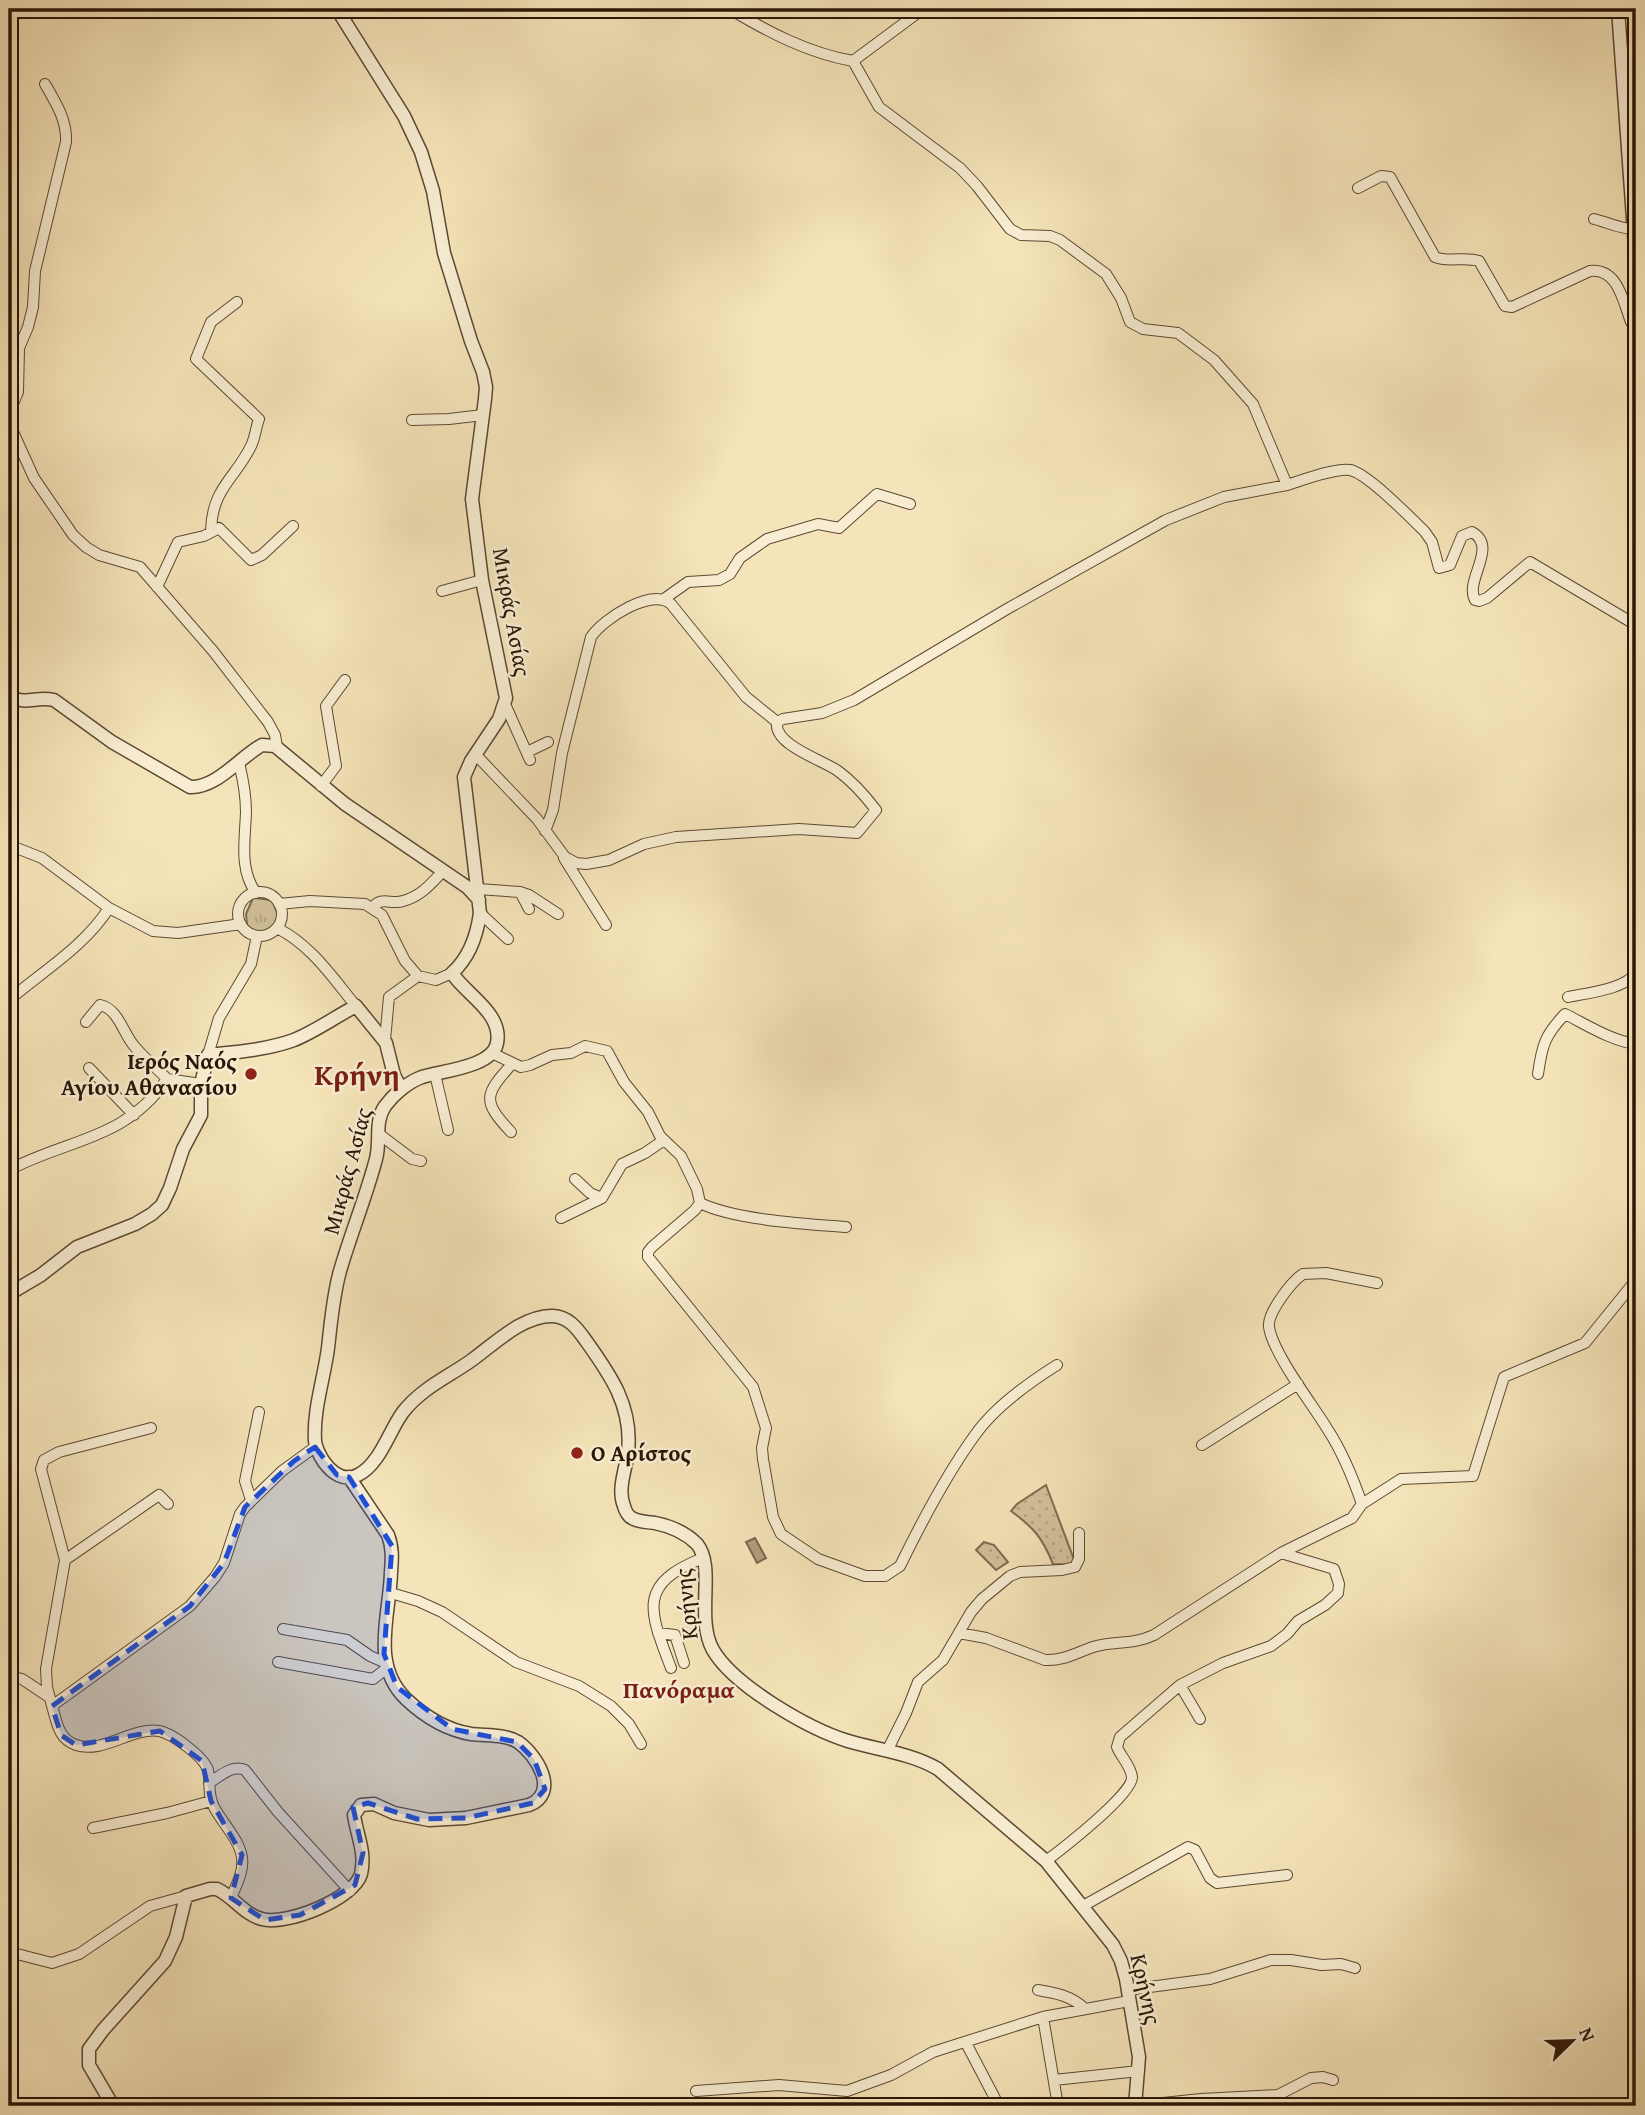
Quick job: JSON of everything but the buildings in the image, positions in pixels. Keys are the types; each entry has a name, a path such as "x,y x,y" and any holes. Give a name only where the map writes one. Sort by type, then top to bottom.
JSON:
{"street":[{"name":"Μικράς Ασίας","path":"337,9 404,116 421,152 433,191 444,253 486,387 472,499 482,580 504,680 505,704 499,719 468,765 464,777 479,900 477,929 470,949 452,973"},
{"path":"730,9 767,32 828,57 852,61 923,9"},
{"path":"1618,9 1636,260"},
{"path":"852,61 879,107 960,168 1010,229 1021,236 1050,236 1060,240 1106,274 1121,298 1130,322 1143,329 1178,333 1213,360 1254,404 1287,485"},
{"path":"9,413 18,392 19,348 30,317 35,271 66,142 63,119 45,84"},
{"path":"1358,188 1381,177 1390,177 1435,257 1443,261 1468,257 1479,261 1505,306 1512,307 1590,271 1600,270 1608,273 1618,287 1631,322 1636,326"},
{"path":"1594,219 1614,223 1623,229 1634,229"},
{"path":"211,531 211,518 218,495 251,445 259,419 196,359 211,323 237,302"},
{"path":"412,420 483,415"},
{"path":"9,423 34,478 77,539 99,555 138,565 214,651 268,722 275,735 277,747"},
{"path":"777,722 827,712 854,700 1041,590 1185,510 1224,497 1287,485 1338,471 1356,472 1371,482 1425,532 1432,542 1439,568 1450,565 1462,536 1469,532 1480,538 1483,547 1472,589 1475,600 1487,598 1530,562 1636,625"},
{"path":"545,831 551,819 564,745 591,637 603,622 641,602 664,599 688,582 719,580 730,574 740,558 767,539 818,524 839,528 877,494 910,504"},
{"path":"157,587 178,542 204,536 219,528 251,560 262,555 293,526"},
{"path":"442,591 482,580"},
{"path":"561,852 572,862 586,864 609,860 644,844 676,837 786,829 858,832 875,813 875,809 838,771 789,743 778,732 777,722 746,697 671,604 664,599"},
{"path":"321,786 336,766 326,706 345,680"},
{"path":"9,697 25,702 44,698 54,700 111,742 190,787 205,783 239,763 262,745 277,747 321,786 467,887 508,939"},
{"path":"505,704 529,756 548,742"},
{"path":"476,755 519,798 545,831 606,925"},
{"path":"239,763 246,799 244,867 248,881 256,893"},
{"path":"9,845 42,858 109,908 141,927 160,933 241,924"},
{"path":"373,907 383,900 400,903 419,895 443,871"},
{"path":"479,900 520,892 558,914"},
{"path":"520,892 529,909"},
{"path":"256,893 270,895 279,904 282,918 270,934 257,936 241,924 241,905 247,897 256,893"},
{"path":"279,904 310,901 365,904 373,907 382,915 405,961 418,976 436,980 452,973 457,982 480,1004 495,1024 497,1041 492,1053 512,1064 521,1067 530,1065 552,1055 571,1053 585,1046 602,1048 611,1056 624,1082 648,1112 664,1140 681,1156 697,1189 700,1203 652,1247 648,1257 753,1387 766,1428 762,1459 775,1523 785,1538 818,1559 864,1576 880,1577 895,1571 977,1433 1035,1379 1057,1365"},
{"path":"9,1000 83,940 98,925 109,908"},
{"path":"277,928 310,950 385,1040"},
{"path":"9,1294 41,1275 77,1247 135,1224 160,1207 170,1188 183,1149 199,1121 202,1107 201,1084 219,1018 251,964 257,936"},
{"path":"1568,997 1632,980 1636,972"},
{"path":"401,1089 394,1076 385,1040 389,997 418,976"},
{"path":"86,1022 95,1009 100,1005 105,1006 116,1015 134,1046 167,1079 201,1084"},
{"path":"208,1055 244,1052 282,1044 321,1027 356,1006"},
{"path":"1538,1074 1541,1048 1549,1031 1565,1013 1595,1029 1636,1044"},
{"name":"Μικράς Ασίας","path":"316,1447 318,1402 337,1287 378,1153 379,1119 383,1109 401,1089 416,1080 477,1062 492,1053"},
{"path":"511,1132 492,1111 490,1097 495,1083 512,1064"},
{"path":"89,1068 134,1115"},
{"path":"435,1074 448,1130"},
{"path":"9,1170 35,1157 93,1138 134,1115 167,1079"},
{"path":"379,1134 412,1159 421,1161"},
{"path":"561,1218 602,1198 622,1164 648,1152 664,1140"},
{"path":"575,1179 590,1193 602,1198"},
{"path":"700,1203 721,1211 787,1222 846,1227"},
{"path":"1362,1504 1339,1448 1297,1384 1269,1325 1272,1312 1300,1276 1312,1272 1336,1274 1377,1283"},
{"path":"959,1633 986,1638 1053,1661 1107,1644 1140,1641 1154,1635 1281,1553 1352,1518 1362,1504 1401,1479 1473,1476 1504,1377 1585,1343 1636,1280"},
{"name":"Κρήνης","path":"349,1477 360,1474 370,1464 403,1412 428,1387 517,1328 541,1318 560,1318 574,1325 613,1379 621,1397 628,1452 621,1498 628,1514 634,1519 670,1527 682,1533 695,1542 703,1558 705,1624 716,1656 749,1686 818,1730 920,1760 938,1769 1046,1861 1114,1945 1121,1961 1139,2057 1135,2106"},
{"path":"1202,1445 1297,1384"},
{"path":"251,1500 245,1481 259,1412"},
{"path":"151,1428 60,1452 44,1460 41,1469 65,1560 46,1669 51,1702 59,1731 64,1739 76,1745 105,1744 145,1731 160,1731 172,1736 205,1764 211,1801 242,1855 242,1870 231,1898"},
{"path":"9,1948 13,1953 52,1963 79,1954 150,1906 217,1889 248,1913 265,1920 275,1922 300,1915 349,1891 360,1877 363,1853 354,1815 361,1805 374,1804 417,1819 466,1818 533,1803 543,1795 545,1789 534,1759 517,1742 505,1737 459,1732 435,1721 405,1698 386,1666 384,1642 391,1593 390,1542 349,1477 339,1476 332,1471 316,1447 294,1461 251,1500 240,1514 221,1569 190,1606 51,1702"},
{"path":"65,1560 159,1495 168,1504"},
{"path":"887,1751 918,1682 943,1660 976,1605 1010,1576 1030,1570 1062,1570 1074,1567 1079,1559 1079,1533"},
{"path":"1046,1861 1094,1822 1130,1786 1132,1774 1119,1752 1118,1739 1180,1685 1223,1663 1271,1646 1298,1621 1325,1605 1338,1593 1339,1584 1334,1569 1281,1553"},
{"path":"671,1668 658,1633 654,1600 658,1586 681,1567 703,1558"},
{"path":"391,1593 442,1612 516,1662 579,1686 611,1706 629,1724 641,1744"},
{"path":"283,1629 347,1640 386,1666"},
{"path":"658,1633 675,1634 684,1663"},
{"path":"278,1662 373,1679 386,1666"},
{"path":"9,1676 22,1679 51,1702"},
{"path":"1180,1685 1200,1718"},
{"path":"209,1783 232,1769 240,1767 245,1770 278,1812 349,1891"},
{"path":"93,1828 211,1801"},
{"path":"1083,1906 1188,1847 1195,1850 1210,1878 1217,1883 1287,1875"},
{"path":"113,2106 89,2065 89,2049 165,1961 176,1937 186,1896"},
{"path":"696,2091 779,2085 848,2091 891,2075 933,2052 1043,2017 1210,1979 1271,1960 1341,1964 1354,1968"},
{"path":"1038,1990 1074,2000 1085,2009"},
{"path":"1043,2017 1058,2106"},
{"path":"966,2043 999,2106"},
{"path":"1054,2080 1139,2071"},
{"path":"1135,2106 1201,2099 1271,2096 1282,2094 1311,2078 1333,2080"}],"highlighted area":[{"path":"315,1447 337,1475 349,1477 392,1546 384,1654 397,1687 452,1729 517,1742 534,1759 545,1789 533,1803 466,1818 417,1819 368,1803 353,1807 363,1853 355,1885 300,1915 265,1920 231,1898 242,1855 211,1801 202,1761 160,1731 76,1745 61,1735 52,1706 190,1606 224,1563 245,1507 294,1461"}],"green space":[{"path":"253,898 272,900 278,915 277,923 271,931 256,934 247,925 246,914"},
{"path":"1046,1485 1076,1565 1053,1564 1036,1534 1011,1511"},
{"path":"984,1542 994,1545 1008,1562 996,1570 976,1550"}],"shaded area":[{"path":"755,1538 766,1558 757,1563 746,1542"}],"place":[{"name":"Ιερός Ναός Αγίου Αθανασίου","path":"251,1074"},
{"name":"Ο Αρίστος","path":"577,1453"}],"district":[{"name":"Κρήνη","path":"357,1075"},
{"name":"Πανόραμα","path":"679,1690"}]}
